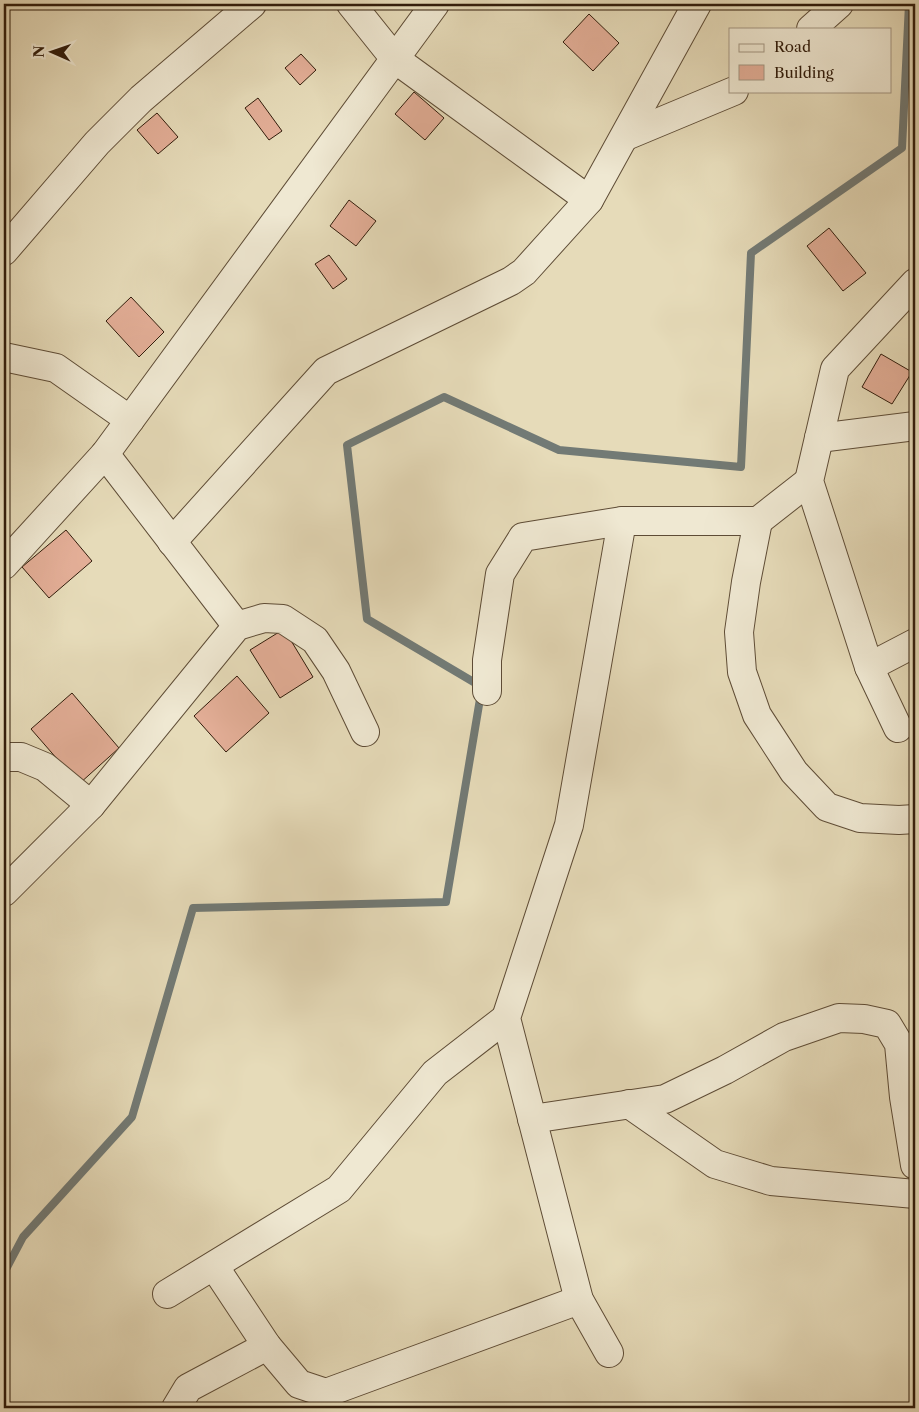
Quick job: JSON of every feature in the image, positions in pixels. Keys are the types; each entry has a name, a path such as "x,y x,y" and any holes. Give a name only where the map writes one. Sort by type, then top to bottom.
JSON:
{"street":[{"path":"4,251 97,143 142,99 252,4"},
{"path":"351,4 395,59 589,200"},
{"path":"4,565 105,454 435,4"},
{"path":"172,542 326,371 511,281 524,272 589,200 626,136 697,4"},
{"path":"813,28 839,4"},
{"path":"626,136 732,92"},
{"path":"898,728 869,667 809,481 835,369 915,283"},
{"path":"4,358 56,368 130,420"},
{"path":"819,438 915,426"},
{"path":"105,454 237,626"},
{"path":"487,692 487,660 500,574 523,537 622,521 758,521 809,481"},
{"path":"610,1353 578,1300 506,1018 569,825 622,521"},
{"path":"758,521 746,582 739,632 742,672 757,715 794,772 827,807 860,818 915,819"},
{"path":"4,892 91,804 237,626 264,618 283,619 315,640 336,671 365,732"},
{"path":"869,667 915,643"},
{"path":"4,757 21,757 45,767 91,804"},
{"path":"167,1294 339,1189 435,1073 506,1018"},
{"path":"532,1120 665,1099 725,1070 784,1037 839,1018 864,1019 887,1024 900,1044 904,1097 915,1165"},
{"path":"629,1104 715,1164 771,1182 915,1194"},
{"path":"214,1266 267,1346 300,1384 326,1394 578,1300"},
{"path":"176,1408 188,1388 267,1346"}],"building":[{"path":"589,14 619,43 593,71 563,42"},
{"path":"301,54 316,70 300,85 285,68"},
{"path":"414,92 444,118 425,140 395,114"},
{"path":"258,98 282,131 269,140 245,108"},
{"path":"157,113 178,137 158,154 137,130"},
{"path":"349,200 376,221 356,246 330,226"},
{"path":"829,228 866,273 843,291 807,246"},
{"path":"329,255 347,279 333,289 315,264"},
{"path":"131,297 164,332 139,357 106,321"},
{"path":"881,354 912,372 892,404 862,387"},
{"path":"66,530 92,561 49,598 22,567"},
{"path":"284,629 313,677 280,698 250,650"},
{"path":"237,676 269,713 226,752 194,716"},
{"path":"72,693 119,748 79,784 31,729"}],"waterway":[{"path":"4,1273 23,1237 132,1117 193,908 446,902 482,687 367,619 347,445 444,397 559,450 741,467 751,253 902,148 909,4"}]}
